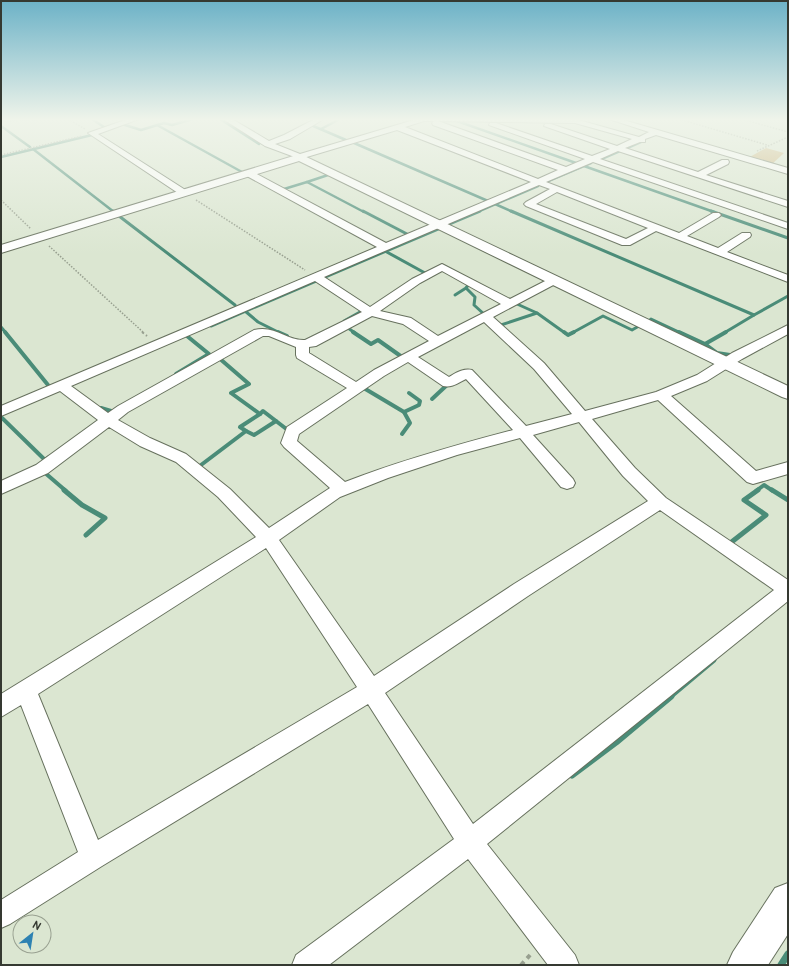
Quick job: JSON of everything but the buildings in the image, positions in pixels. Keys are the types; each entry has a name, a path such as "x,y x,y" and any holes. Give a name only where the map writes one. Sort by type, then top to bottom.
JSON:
{"main road":[{"path":"746,965 788,901"}],"street":[{"path":"140,164 184,193"},
{"path":"1,249 277,164"},
{"path":"315,164 788,393"},
{"path":"492,164 788,279"},
{"path":"550,164 566,170"},
{"path":"1,411 155,344 581,164"},
{"path":"608,164 786,223"},
{"path":"666,164 788,204"},
{"path":"680,189 727,164"},
{"path":"765,164 788,171"},
{"path":"248,173 385,247"},
{"path":"557,189 529,204 626,243 656,228"},
{"path":"773,199 783,193"},
{"path":"679,237 716,215"},
{"path":"718,252 746,235"},
{"path":"1,488 42,469 123,409 258,334 270,333 296,344 303,345 312,343 370,312 416,281 442,267 510,304"},
{"path":"316,277 370,312 407,321 438,341"},
{"path":"343,490 289,443 292,431 356,388 409,357 555,280"},
{"path":"306,965 470,842 788,590 660,502 640,486 580,416 543,369 486,316"},
{"path":"1,706 268,538 334,493 389,472 454,451 661,395 702,378 788,330"},
{"path":"303,345 302,355 356,388"},
{"path":"409,357 448,383 467,373 489,393 522,433 567,483"},
{"path":"60,385 108,420 145,442 181,458 224,493 268,538 371,690 470,842 565,965"},
{"path":"661,395 752,478 788,468"},
{"path":"1,915 93,857 371,690 521,590 660,502"},
{"path":"26,690 93,857"}],"path":[{"path":"184,193 316,277"},
{"path":"1,200 155,344"}],"waterway":[{"path":"52,164 114,212 113,211"},
{"path":"228,164 242,172"},
{"path":"403,164 488,201"},
{"path":"546,182 588,164"},
{"path":"584,166 714,212"},
{"path":"307,182 331,174"},
{"path":"284,189 307,182"},
{"path":"307,182 364,212"},
{"path":"495,204 538,186"},
{"path":"477,212 495,204"},
{"path":"495,204 513,212"},
{"path":"363,211 407,234"},
{"path":"449,224 480,211"},
{"path":"511,211 754,315"},
{"path":"711,211 788,238"},
{"path":"119,216 235,305"},
{"path":"386,251 438,229"},
{"path":"325,277 386,251"},
{"path":"386,251 425,273"},
{"path":"245,311 316,281"},
{"path":"466,288 469,284"},
{"path":"455,295 466,288"},
{"path":"466,288 475,297 474,305 485,315"},
{"path":"754,315 788,296"},
{"path":"517,304 537,313"},
{"path":"211,326 245,311"},
{"path":"245,311 258,322 278,332"},
{"path":"344,321 360,312"},
{"path":"498,323 501,325 537,313"},
{"path":"537,313 565,333"},
{"path":"724,333 754,315"},
{"path":"572,333 603,316 632,330 639,326"},
{"path":"649,321 651,319 681,333"},
{"path":"1,327 6,333"},
{"path":"348,328 355,333"},
{"path":"5,332 48,385"},
{"path":"278,332 287,336"},
{"path":"353,332 371,344 378,340 402,357"},
{"path":"564,332 568,335 572,333"},
{"path":"679,332 705,344"},
{"path":"705,344 726,332"},
{"path":"176,374 209,354 187,336"},
{"path":"705,344 717,353 730,355"},
{"path":"219,358 249,384 231,393 260,414"},
{"path":"432,399 447,385"},
{"path":"362,387 404,412"},
{"path":"404,412 419,405 420,401 409,393"},
{"path":"101,408 111,411"},
{"path":"260,414 263,411 276,421"},
{"path":"402,434 410,423 404,412"},
{"path":"246,431 240,427 260,414"},
{"path":"1,417 45,460 49,457"},
{"path":"246,431 254,435 276,421"},
{"path":"276,421 289,431"},
{"path":"201,465 246,431"},
{"path":"44,472 66,491"},
{"path":"756,491 764,485 773,491"},
{"path":"64,490 82,505 105,518 86,535"},
{"path":"729,544 766,515 744,500 758,490"},
{"path":"772,490 788,500"},
{"path":"670,697 714,660"},
{"path":"572,775 616,742 671,696"},
{"path":"781,965 788,954"}]}
